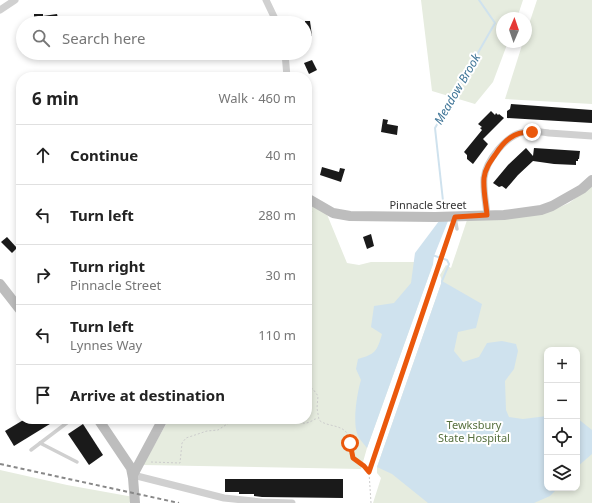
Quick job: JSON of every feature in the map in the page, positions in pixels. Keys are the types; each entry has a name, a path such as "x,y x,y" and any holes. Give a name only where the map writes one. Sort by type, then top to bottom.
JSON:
{"street":[{"path":"1,9 15,0"},
{"path":"266,0 274,16"},
{"path":"286,60 287,72"},
{"path":"487,215 484,185 485,173 503,143 509,138 520,132 528,131 592,136"},
{"name":"Pinnacle Street","path":"312,201 336,215 350,216 455,217 525,213 546,208 567,199 592,180"},
{"path":"0,284 16,305"},
{"path":"101,424 126,460 133,475 135,503"},
{"path":"133,475 160,424"},
{"path":"133,475 224,498 262,502 292,503"}],"lane":[{"path":"455,217 457,230"},
{"path":"31,450 65,424"},
{"path":"40,443 77,462"}],"path":[{"path":"312,212 317,204"},
{"path":"371,503 369,472 455,217"},
{"path":"312,389 318,396 319,420"},
{"path":"312,421 315,419 319,420 344,430 347,433 353,458 364,466 369,472"},
{"path":"141,460 161,463 179,463 181,461 182,444 186,438 207,431 218,430 227,424"}],"green space":[{"path":"421,0 523,0 519,12 496,12 496,48 506,48 493,82 475,104 432,91"},
{"path":"537,0 592,0 592,104 505,99 521,48 532,48 532,15"},
{"name":"Tewksbury State Hospital","path":"592,186 592,503 373,503 381,478 377,473 377,467 442,281 440,275 446,265 451,268 468,217 551,211 569,203"},
{"path":"312,205 326,212 347,263 359,265 371,262 423,262 433,264 367,448 361,469 143,465 166,424 312,424"},
{"path":"0,470 67,485 139,498 129,503 0,503"}],"water":[{"path":"439,221 448,221 434,256 433,264 367,448 359,438 355,424 358,392 361,380 356,369 358,359 372,354 379,345 382,334 371,327 374,306 394,303 411,283 415,253"},
{"path":"442,281 482,304 476,328 458,332 454,351 463,362 479,357 487,343 502,341 516,344 518,351 514,369 505,381 506,410 509,417 523,419 544,416 544,491 555,491 550,496 534,503 428,503 392,474 377,467"},
{"path":"580,420 592,430 592,454 580,464"}],"building":[{"path":"34,14 43,14 43,16 34,16"},
{"path":"57,14 58,16 43,16"},
{"path":"312,60 317,70 312,72 308,72 304,63"},
{"path":"511,104 592,110 592,123 507,118 507,111 510,109"},
{"path":"491,111 495,115 496,113 498,115 499,114 504,118 483,139 488,144 473,164 467,159 467,155 464,152 482,130 480,128 482,127 478,124"},
{"path":"383,119 388,120 387,124 398,126 397,135 381,132"},
{"path":"526,148 533,156 534,148 580,151 579,159 576,161 576,165 533,161 506,189 493,183 508,165"},
{"path":"322,167 339,172 340,168 345,169 341,182 320,175"},
{"path":"371,234 374,246 367,249 363,237"},
{"path":"7,237 16,247 16,249 12,253 1,242"},
{"path":"17,424 50,424 14,446 5,431"},
{"path":"83,424 103,455 89,465 68,434"},
{"path":"225,479 343,479 343,498 262,497 254,496 254,494 225,492"}],"waterway":[{"name":"Meadow Brook","path":"444,210 435,128 495,23 479,0"},
{"name":"Meadow Brook","path":"432,255 447,260 449,264 442,283"}],"railway":[{"path":"0,464 179,503"}],"route":[{"path":"350,443 353,458 364,466 369,472 455,217 487,215 484,181 488,165 506,140 520,132 532,132"}]}
